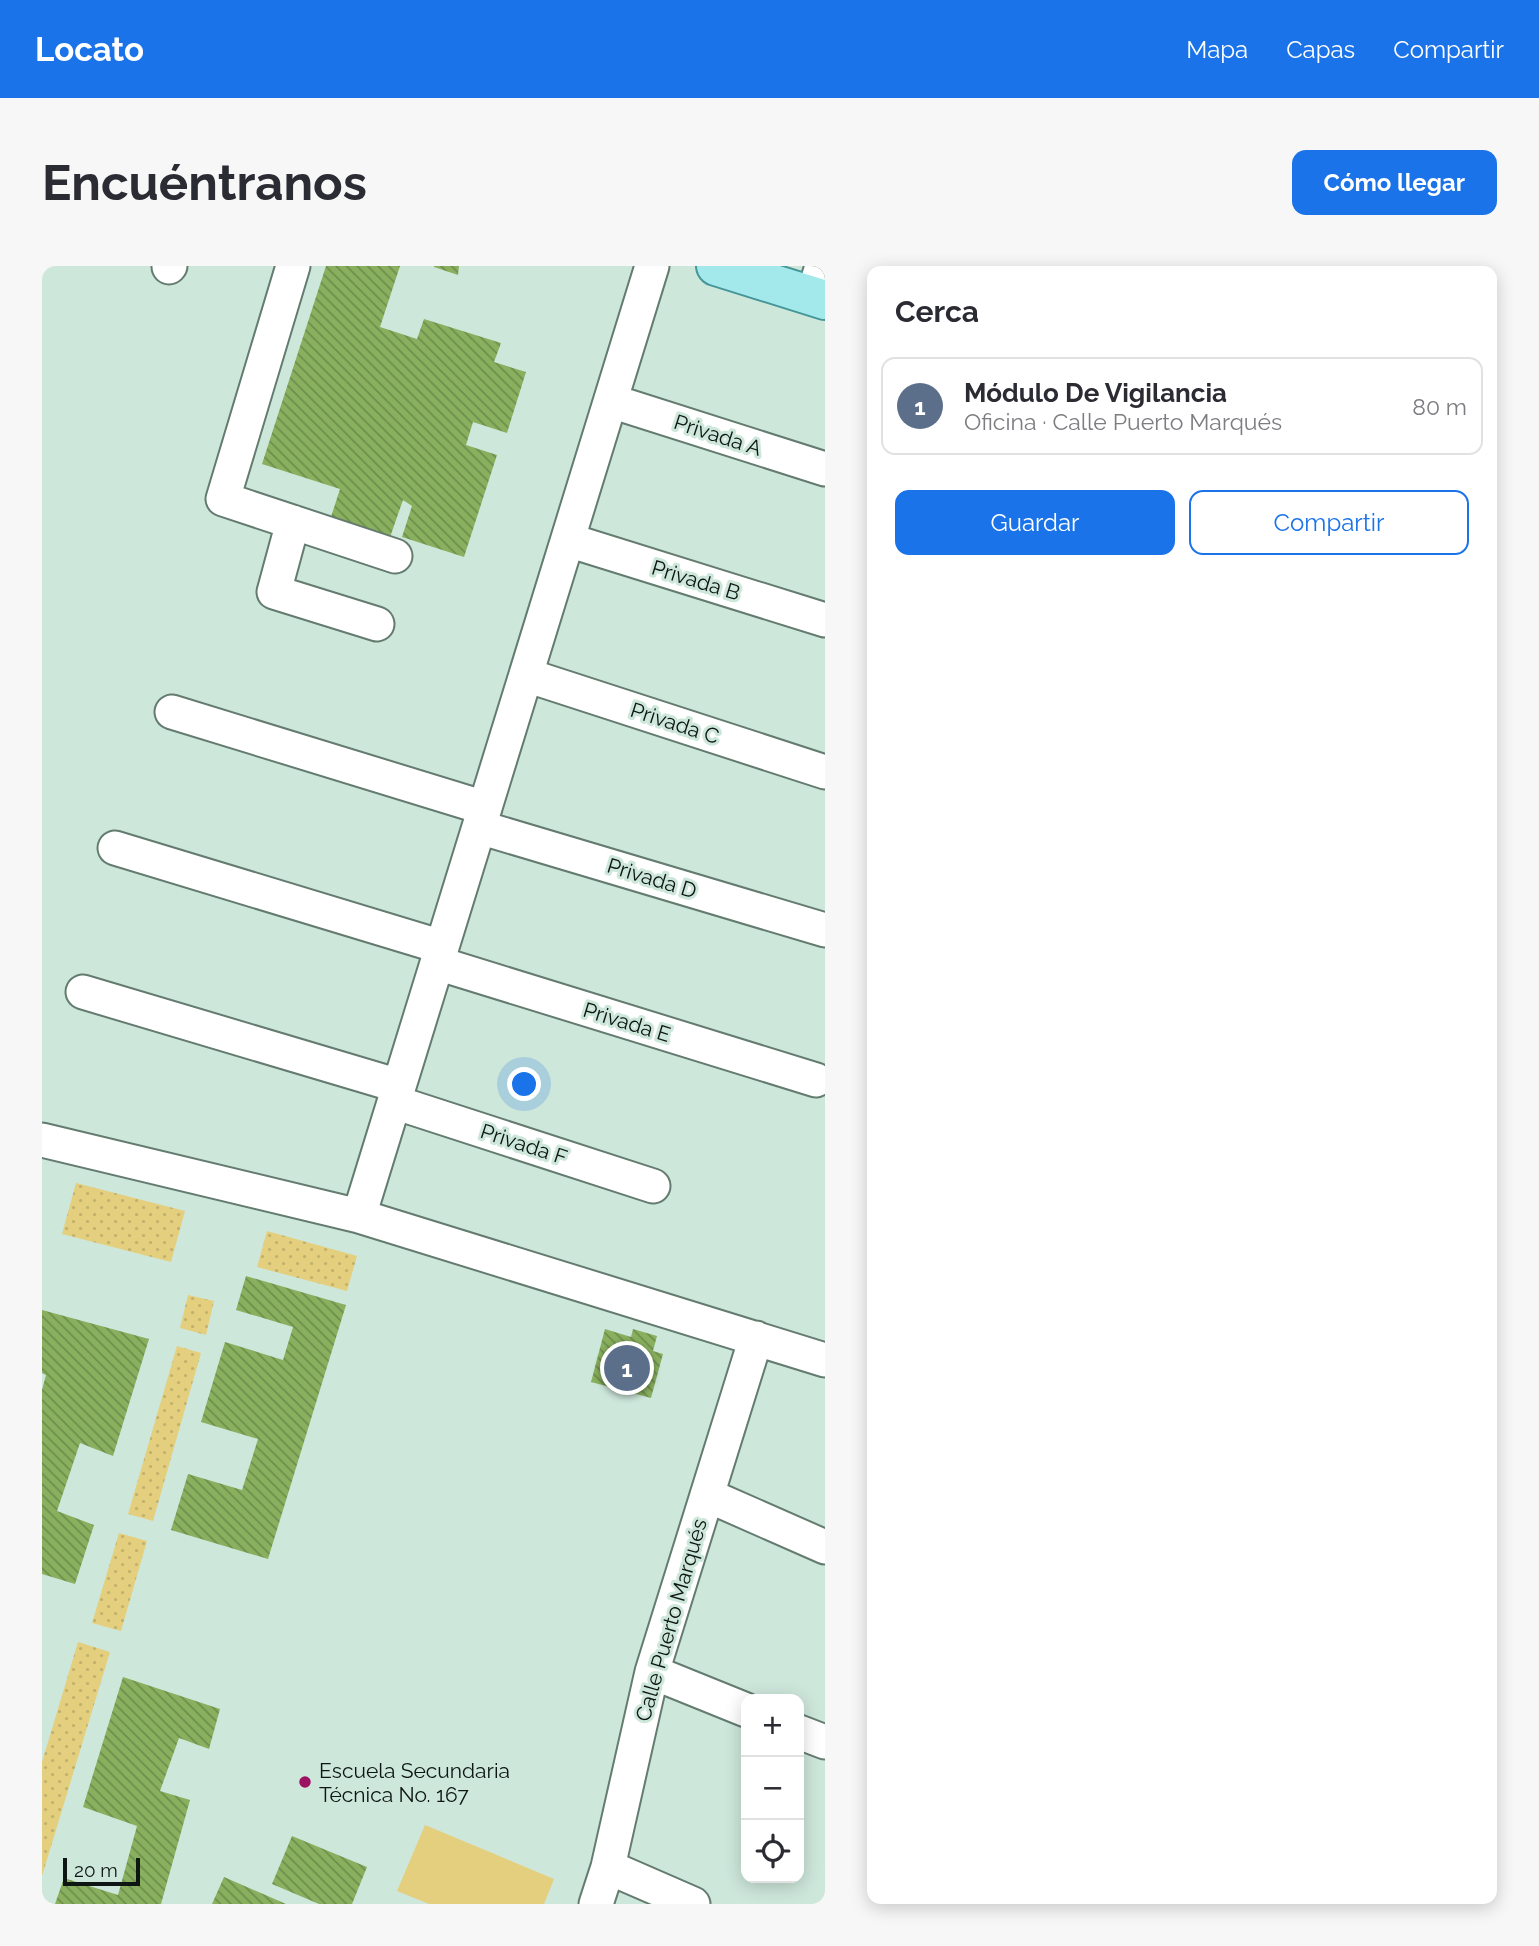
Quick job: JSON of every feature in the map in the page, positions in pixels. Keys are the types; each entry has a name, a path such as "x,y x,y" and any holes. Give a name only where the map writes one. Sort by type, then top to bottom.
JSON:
{"main road":[{"path":"716,266 820,287"}],"street":[{"path":"293,266 223,499 395,556"},
{"path":"359,1216 652,266"},
{"name":"Privada A","path":"611,401 825,469"},
{"path":"293,522 274,592 377,624"},
{"name":"Privada B","path":"568,540 825,620"},
{"name":"Privada C","path":"526,675 825,772"},
{"name":"Privada D","path":"172,712 825,930"},
{"name":"Privada E","path":"115,848 817,1080"},
{"name":"Privada F","path":"83,992 396,1094 653,1186"},
{"path":"42,1140 359,1216 825,1360"},
{"name":"Calle Puerto Marqués","path":"596,1904 608,1867 652,1672 756,1338"},
{"path":"707,1496 825,1547"},
{"path":"652,1672 741,1708"},
{"path":"804,1734 825,1742"},
{"path":"608,1867 693,1904"}],"shaded area":[{"path":"76,1183 185,1211 171,1262 62,1234"},
{"path":"267,1231 357,1256 347,1291 257,1267"},
{"path":"188,1295 214,1301 206,1335 180,1328"},
{"path":"177,1346 201,1353 153,1521 128,1514"},
{"path":"119,1533 147,1541 121,1631 92,1623"},
{"path":"78,1642 110,1652 42,1876 42,1762"},
{"path":"425,1825 554,1879 544,1904 429,1904 397,1891"}],"building":[{"path":"326,266 400,266 380,327 417,339 424,319 501,343 494,362 526,372 507,433 473,422 466,445 497,455 464,557 402,537 412,506 403,500 388,543 329,523 340,489 262,464"},
{"path":"459,266 458,275 434,267"},
{"path":"246,1276 346,1305 268,1559 171,1530 188,1474 242,1490 258,1439 201,1422 225,1342 283,1360 293,1327 236,1310"},
{"path":"42,1310 149,1339 113,1456 80,1443 57,1511 94,1525 75,1584 42,1574 42,1390 46,1375 42,1373"},
{"path":"605,1329 631,1337 633,1329 657,1336 653,1351 663,1354 651,1398 591,1382"},
{"path":"123,1677 220,1709 209,1749 179,1738 160,1791 190,1800 161,1904 55,1904 64,1878 118,1895 137,1826 83,1807"},
{"path":"292,1836 367,1867 352,1904 319,1904 272,1884"},
{"path":"224,1877 286,1904 212,1904"}],"place":[{"name":"Módulo De Vigilancia","path":"627,1368"},
{"name":"Escuela Secundaria Técnica No. 167","path":"305,1782"}]}
